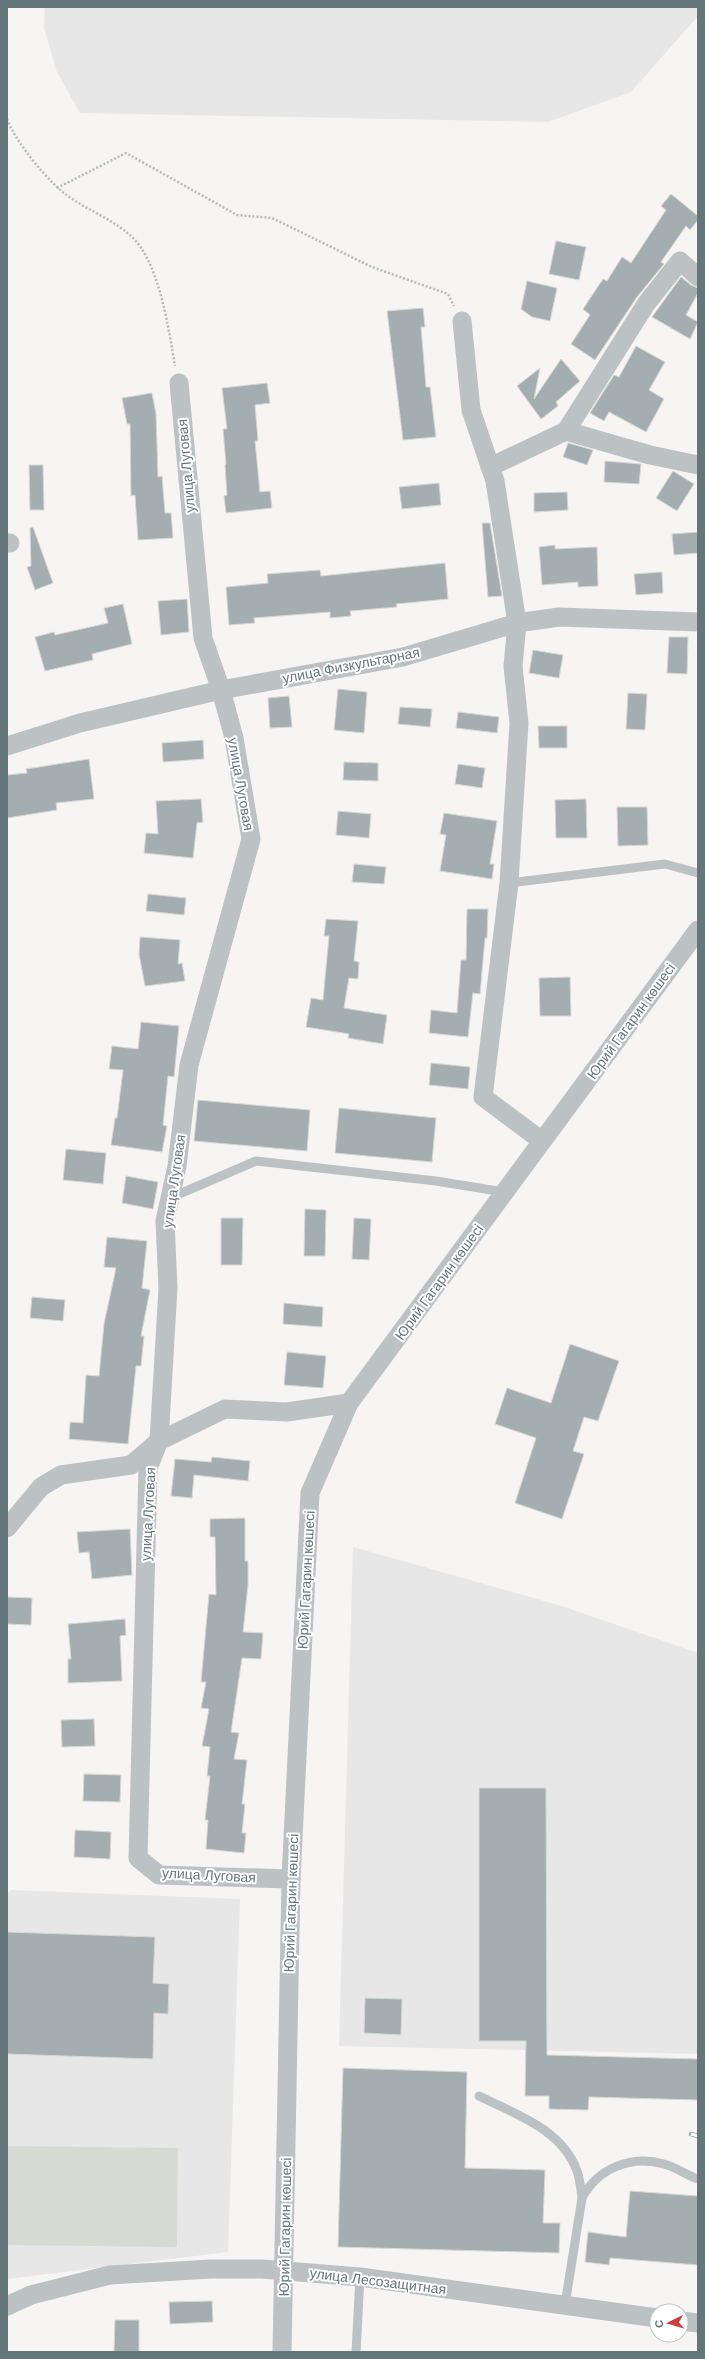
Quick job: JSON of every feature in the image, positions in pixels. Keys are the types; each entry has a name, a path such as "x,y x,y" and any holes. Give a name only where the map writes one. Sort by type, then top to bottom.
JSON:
{"street":[{"path":"490,467 566,431 646,304 680,261 698,277"},
{"path":"462,321 471,410 495,481 517,623 513,666 519,723 509,883 483,1097 542,1141"},
{"name":"улица Луговая","path":"179,383 203,638 222,690 234,738 250,839 188,1065 177,1166 165,1221 168,1288 159,1441 148,1468 138,1858 159,1875 291,1879"},
{"path":"566,431 650,455 698,465"},
{"name":"улица Физкультарная","path":"7,746 80,723 222,690 403,657 517,623 559,616 698,622"},
{"name":"Юрий Гагарин көшесі","path":"282,2352 285,2271 284,2227 291,1879 310,1493 349,1403 698,930"},
{"path":"7,1528 41,1487 61,1475 131,1465 159,1441 225,1409 287,1412 349,1403"},
{"name":"улица Лесозащитная","path":"7,2306 31,2295 110,2275 211,2269 285,2271 360,2277 649,2317"}],"lane":[{"path":"509,883 665,864 698,872"},
{"path":"170,1198 256,1161 436,1181 504,1192"},
{"path":"479,2096 548,2131 566,2152 576,2170 582,2198"},
{"path":"566,2305 582,2198 588,2187 601,2174 628,2162 665,2164 698,2179"},
{"path":"356,2352 360,2277"}],"path":[{"path":"7,119 26,151 57,188 131,236 149,262 162,301 179,383"},
{"path":"57,188 126,153 236,215 272,218 372,267 448,294 462,321"}],"shaded area":[{"path":"45,7 698,7 698,16 631,92 548,122 80,113 57,72 44,28"},
{"path":"353,1547 562,1606 698,1653 698,2054 339,2046"},
{"path":"11,1890 240,1899 228,2252 7,2279 7,1894"},
{"path":"7,2146 178,2148 177,2247 7,2245"}],"building":[{"path":"671,194 698,216 698,220 690,230 686,226 661,262 664,264 637,297 595,360 571,344 590,315 583,309 603,279 607,281 622,257 631,263 666,210 661,206"},
{"path":"556,241 586,247 579,280 549,274"},
{"path":"681,277 691,285 698,288 698,293 686,315 698,322 690,339 652,317"},
{"path":"527,281 557,288 550,321 532,317 521,309"},
{"path":"423,308 425,327 421,327 426,387 430,387 436,437 403,440 387,311"},
{"path":"636,346 665,362 649,390 664,399 646,432 609,412 604,421 590,413 614,375 619,377"},
{"path":"561,359 580,381 556,402 558,406 541,419 517,386 540,368 534,399"},
{"path":"267,383 270,403 255,405 258,441 255,441 260,492 270,491 272,508 226,513 224,496 227,495 226,464 223,429 227,429 222,388"},
{"path":"152,393 156,414 158,477 162,476 165,513 171,513 173,538 138,540 135,495 131,496 130,424 127,424 122,398"},
{"path":"568,443 593,450 587,465 563,457"},
{"path":"605,461 641,464 639,484 604,482"},
{"path":"29,465 43,465 44,510 30,510"},
{"path":"673,471 694,484 677,511 656,498"},
{"path":"439,483 441,505 402,509 399,487"},
{"path":"567,492 568,510 534,512 534,493"},
{"path":"482,523 490,523 502,596 488,597"},
{"path":"33,527 53,583 35,590 27,567 31,566 30,528"},
{"path":"698,532 698,553 674,555 672,534"},
{"path":"555,545 555,549 597,547 598,586 578,587 578,582 542,585 539,547"},
{"path":"445,563 448,599 396,604 397,607 350,611 351,616 330,618 330,612 254,618 255,623 229,625 226,587 268,583 267,574 320,570 321,576"},
{"path":"662,572 663,593 636,595 634,574"},
{"path":"187,599 189,632 161,635 158,601"},
{"path":"123,604 132,644 92,654 93,660 45,671 35,637 54,632 55,635 108,623 104,608"},
{"path":"669,637 688,637 687,674 667,673"},
{"path":"533,650 563,655 559,678 529,673"},
{"path":"338,689 367,692 364,733 334,730"},
{"path":"628,693 647,694 645,730 626,729"},
{"path":"289,696 292,727 270,728 268,698"},
{"path":"400,707 432,709 430,727 398,724"},
{"path":"458,712 499,717 497,733 456,728"},
{"path":"538,726 567,726 567,748 539,748"},
{"path":"203,740 204,759 163,762 162,743"},
{"path":"89,759 94,799 56,803 57,810 7,818 7,775 27,773 26,769"},
{"path":"344,762 378,763 378,781 343,780"},
{"path":"458,764 485,768 482,788 455,784"},
{"path":"201,799 203,822 197,823 193,858 144,853 146,833 158,834 156,801"},
{"path":"586,799 587,838 556,838 555,800"},
{"path":"617,807 647,807 648,845 618,846"},
{"path":"338,811 371,814 369,838 336,835"},
{"path":"444,813 497,821 490,864 494,864 492,879 440,871 446,835 440,834"},
{"path":"354,864 386,867 384,884 352,882"},
{"path":"148,894 186,898 184,915 146,911"},
{"path":"467,909 488,909 487,938 485,938 480,994 473,993 468,1037 429,1033 431,1010 457,1013 461,960 466,960"},
{"path":"326,919 358,921 354,961 359,962 358,979 349,978 344,1008 387,1015 383,1044 348,1038 349,1034 306,1027 311,998 323,1000 329,936 324,936"},
{"path":"140,937 180,940 178,964 182,963 185,981 145,986 139,954"},
{"path":"570,977 571,1016 540,1016 539,978"},
{"path":"141,1022 179,1026 174,1077 168,1076 163,1125 167,1126 162,1152 111,1145 115,1118 117,1118 123,1070 109,1069 112,1046 138,1049"},
{"path":"431,1063 470,1067 468,1089 429,1085"},
{"path":"198,1100 310,1110 307,1151 194,1141"},
{"path":"339,1108 436,1118 432,1162 335,1153"},
{"path":"66,1149 106,1153 103,1184 63,1180"},
{"path":"126,1176 158,1182 153,1209 122,1203"},
{"path":"305,1209 326,1210 325,1256 304,1256"},
{"path":"221,1218 243,1218 242,1265 221,1265"},
{"path":"354,1218 371,1219 369,1260 352,1259"},
{"path":"107,1237 147,1241 142,1288 150,1290 141,1336 144,1336 141,1366 136,1366 128,1444 69,1439 70,1422 83,1423 86,1375 99,1376 104,1324 116,1268 104,1267"},
{"path":"32,1297 65,1300 63,1321 30,1318"},
{"path":"284,1303 323,1307 322,1327 283,1324"},
{"path":"570,1344 619,1361 598,1421 584,1417 573,1451 584,1454 562,1519 515,1503 536,1438 495,1424 507,1388 551,1403"},
{"path":"287,1352 326,1356 323,1388 284,1385"},
{"path":"212,1457 250,1461 248,1481 194,1475 192,1498 171,1496 175,1459 211,1462"},
{"path":"245,1518 245,1561 248,1561 248,1585 243,1632 263,1633 261,1659 242,1658 231,1732 239,1733 234,1759 247,1760 242,1804 245,1804 242,1833 246,1833 244,1853 206,1849 208,1820 205,1820 210,1776 207,1776 210,1747 202,1746 209,1709 201,1708 206,1682 201,1682 209,1594 216,1595 215,1537 210,1537 210,1519"},
{"path":"130,1529 132,1575 92,1579 89,1552 79,1553 77,1532"},
{"path":"7,1597 32,1598 31,1625 7,1624"},
{"path":"125,1619 126,1635 120,1636 122,1681 68,1683 68,1659 71,1659 68,1624"},
{"path":"94,1719 95,1746 62,1747 61,1720"},
{"path":"84,1774 121,1775 120,1802 83,1801"},
{"path":"479,1788 546,1788 547,2055 698,2059 698,2100 589,2097 588,2110 549,2109 549,2096 525,2096 526,2041 479,2041"},
{"path":"75,1830 111,1832 110,1859 74,1857"},
{"path":"7,1932 155,1937 153,1983 169,1984 168,2014 154,2013 153,2059 7,2054"},
{"path":"365,1998 402,1999 401,2035 364,2033"},
{"path":"343,2068 467,2072 465,2168 545,2170 543,2223 560,2223 559,2253 338,2247"},
{"path":"630,2191 698,2196 698,2265 610,2258 609,2265 585,2262 588,2232 626,2237"},
{"path":"212,2301 213,2322 170,2324 169,2302"},
{"path":"115,2320 139,2320 139,2352 114,2352"}],"railway":[{"path":"691,2134 698,2136"}]}
